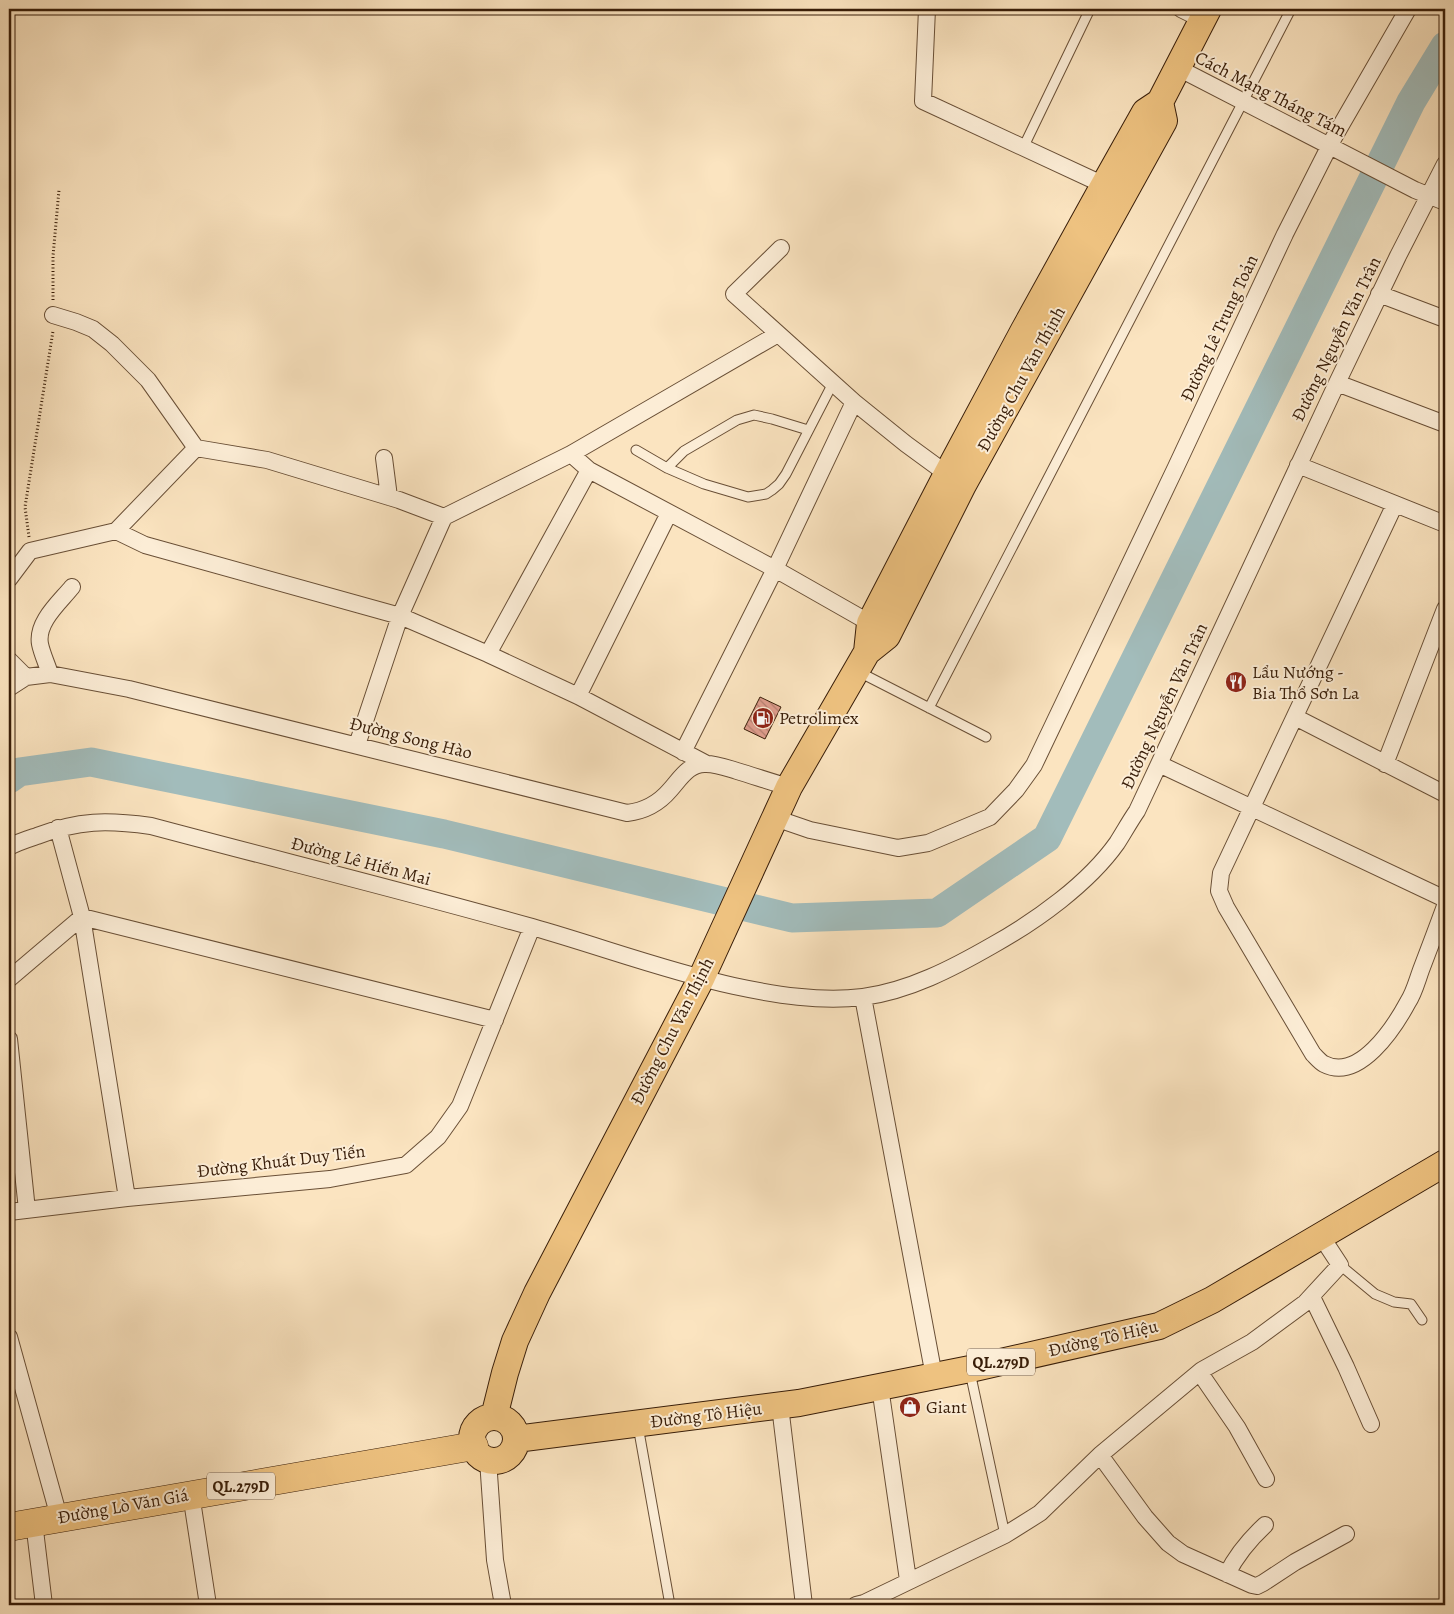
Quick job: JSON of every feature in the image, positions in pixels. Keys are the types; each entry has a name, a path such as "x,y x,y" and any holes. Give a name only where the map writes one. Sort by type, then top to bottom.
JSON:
{"highway":[{"name":"Đường Lò Văn Giá","path":"34,1522 191,1494 481,1453"}],"main road":[{"name":"Đường Chu Văn Thịnh","path":"862,661 870,623 947,474 1104,185 1145,112 1160,102 1178,68 1197,12"},
{"name":"Đường Chu Văn Thịnh","path":"494,1417 515,1341 537,1293 705,971 789,787 862,661 887,636 963,485 1164,121 1160,102"},
{"name":"Đường Tô Hiệu","path":"516,1440 780,1406 970,1369 1160,1326 1212,1300 1445,1163"},
{"path":"494,1417 505,1420 510,1424 516,1440 512,1452 501,1460 481,1453 473,1439 477,1426 481,1422 494,1417"}],"street":[{"path":"927,9 923,101 1104,185"},
{"name":"Đường Lê Trung Toản","path":"775,818 810,830 898,848 928,843 990,817 1016,790 1034,765 1079,672 1285,234 1329,147 1408,9"},
{"name":"Cách Mạng Tháng Tám","path":"1178,68 1421,193"},
{"name":"Đường Nguyễn Văn Trân","path":"705,971 764,993 795,997 863,997 908,985 960,963 1005,938 1043,912 1094,870 1116,844 1137,810 1379,294 1421,193 1445,164"},
{"path":"1421,193 1445,202"},
{"path":"781,248 734,294 854,402 947,474"},
{"path":"1379,294 1445,319"},
{"path":"53,315 94,330 112,344 148,380 196,448 267,460 389,497 444,517"},
{"path":"357,745 400,616 444,517 571,454 778,334"},
{"path":"1337,383 1445,424"},
{"path":"683,752 775,569 854,402"},
{"path":"9,579 30,550 116,531 196,448"},
{"path":"571,454 589,470 775,569 870,623"},
{"path":"384,458 389,497"},
{"path":"1298,466 1445,524"},
{"path":"488,654 589,470"},
{"path":"1395,504 1221,873 1219,891 1226,907 1308,1046 1322,1063 1333,1068 1344,1068 1358,1063 1376,1048 1390,1030 1409,1001 1445,906"},
{"path":"578,696 669,513"},
{"path":"116,531 146,545 400,616 578,696 705,763 718,765 789,787"},
{"path":"50,674 40,643 40,630 45,620 72,587"},
{"path":"1385,764 1445,609"},
{"path":"9,660 26,676 9,688"},
{"name":"Đường Song Hào","path":"26,676 50,674 129,689 626,813 637,812 651,806 670,792 692,767 705,763"},
{"path":"1295,717 1445,794"},
{"path":"1159,764 1445,899"},
{"name":"Đường Lê Hiến Mai","path":"9,848 58,828 88,822 120,822 150,826 705,971"},
{"path":"58,828 82,918 127,1198"},
{"path":"9,979 82,918"},
{"path":"82,918 495,1020"},
{"name":"Đường Khuất Duy Tiến","path":"9,1212 127,1198 330,1179 406,1164 438,1137 460,1106 532,927"},
{"path":"863,997 934,1376"},
{"path":"9,1039 27,1210"},
{"path":"856,1605 864,1603 908,1580 1005,1535 1040,1513 1100,1455 1200,1373 1252,1342 1312,1297 1340,1265 1321,1236"},
{"path":"1312,1297 1371,1424"},
{"path":"9,1337 44,1605"},
{"path":"1200,1373 1237,1427 1266,1479"},
{"path":"880,1386 908,1580"},
{"path":"780,1406 804,1605"},
{"path":"481,1453 503,1605"},
{"path":"1100,1455 1145,1517 1168,1543 1183,1554 1246,1583 1257,1586 1295,1562 1346,1534"},
{"path":"191,1494 208,1605"},
{"path":"1227,1574 1237,1554 1264,1525"}],"lane":[{"path":"1023,148 1090,9"},
{"path":"929,708 1291,9"},
{"path":"636,450 666,468 704,484 748,497 766,494 779,484 833,383"},
{"path":"666,468 684,451 737,420 754,415 808,430"},
{"path":"862,661 929,708 986,737"},
{"path":"1340,1265 1375,1294 1394,1302 1411,1304 1422,1320"},
{"path":"970,1369 1005,1535"},
{"path":"637,1423 670,1605"}],"path":[{"path":"30,550 25,507 54,324 53,256 59,190"}],"building":[{"name":"Petrolimex","path":"760,697 781,707 765,739 744,729"}],"waterway":[{"path":"9,779 19,772 91,762 444,834 792,918 937,913 1047,838 1411,102 1445,46"}],"place":[{"name":"Lẩu Nướng - Bia Thổ Sơn La","path":"1236,682"},
{"name":"Petrolimex","path":"763,718"},
{"name":"Giant","path":"910,1407"}]}
